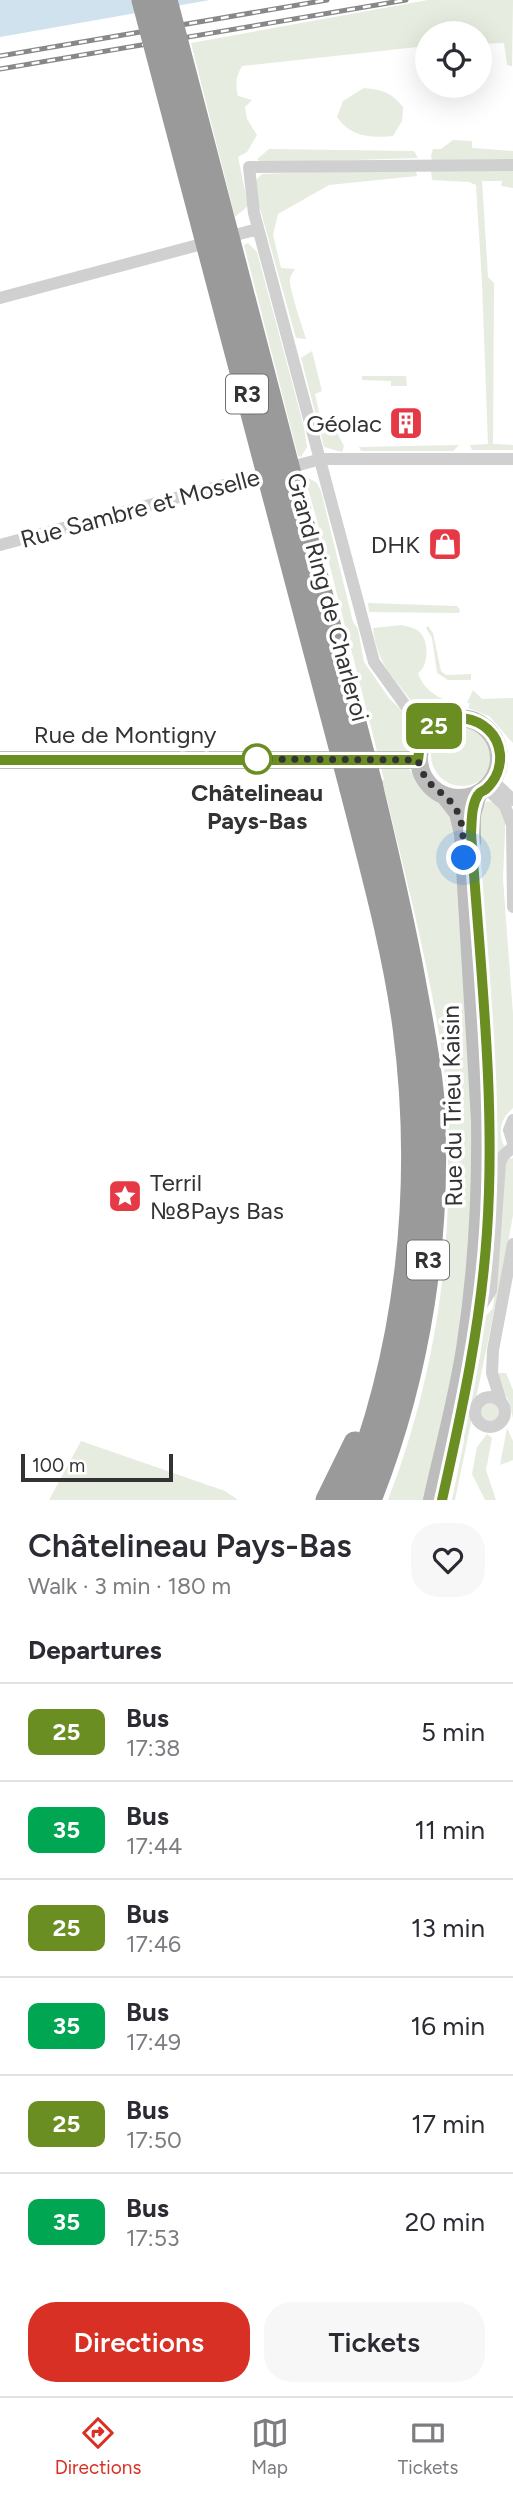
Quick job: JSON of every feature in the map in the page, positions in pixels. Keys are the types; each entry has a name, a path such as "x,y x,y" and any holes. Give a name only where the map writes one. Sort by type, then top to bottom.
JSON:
{"highway":[{"name":"Grand Ring de Charleroi","path":"143,0 361,786 396,891 423,1028 432,1098 435,1157 429,1253 422,1312 396,1428 373,1495"},
{"name":"Grand Ring de Charleroi","path":"166,0 361,786 404,1027 413,1153 412,1206 403,1292 390,1363 375,1420 347,1500"},
{"path":"327,1500 357,1439 375,1420"},
{"path":"333,1500 348,1470 357,1439"}],"main road":[{"path":"466,717 485,725 505,745 494,780 461,798 444,795 431,787 422,774 418,760 421,743 429,730 446,718 466,717"},
{"name":"Rue de Montigny","path":"0,760 418,760"},
{"name":"Rue du Trieu Kaisin","path":"442,1500 463,1409 480,1308 487,1231 489,1119 471,833 472,814 494,780"},
{"name":"Rue du Trieu Kaisin","path":"432,1500 465,1352 475,1273 480,1183 480,1121 463,834 458,813 444,795"}],"street":[{"path":"429,730 405,705 374,662 258,229 249,167 513,165"},
{"path":"0,298 258,229"},
{"name":"Rue Sambre et Moselle","path":"0,545 321,460 513,458"},
{"path":"494,780 513,800"},
{"path":"494,780 512,825 513,907"},
{"path":"480,1308 491,1290 500,1163 513,1145 509,1130 513,1120"},
{"path":"494,1350 488,1362 482,1399 476,1407 476,1417 483,1425 490,1427 498,1425 504,1419 505,1410 492,1373 513,1244"},
{"path":"482,1399 494,1397 501,1402"}],"shaded area":[{"path":"428,0 513,0 512,66 507,65 504,43 492,44 492,21 415,21 415,47 242,66 237,80 238,96 252,100 245,107 247,119 257,135 247,152 238,157 248,206 235,217 191,43"},
{"path":"364,88 386,93 403,107 402,121 393,136 362,135 348,129 337,117 343,101"},
{"path":"453,140 472,141 472,148 513,151 513,159 432,160 433,149 441,149"},
{"path":"269,149 414,151 418,158 263,163 257,159"},
{"path":"415,168 417,176 329,185 278,214 273,235 281,268 295,269 290,283 306,339 296,338 257,198 256,180 262,174"},
{"path":"513,169 513,188 501,186 502,181 482,181 488,277 494,283 493,444 513,445 513,450 472,450 470,445 488,444 476,185 469,182 432,180 431,171"},
{"path":"248,243 257,252 304,427 307,447 301,457 298,456 244,245"},
{"path":"312,351 322,391 315,394 323,430 335,429 344,446 342,452 324,447 301,358"},
{"path":"362,376 406,376 407,386 391,386 391,381 362,380"},
{"path":"459,445 453,451 361,451 359,447"},
{"path":"304,475 317,483 321,491 353,622 358,629 364,662 389,698 412,721 416,731 412,752 377,751"},
{"path":"368,603 457,606 460,610 459,613 369,612"},
{"path":"402,625 418,631 424,639 426,661 418,673 425,686 436,695 462,707 436,713 418,711 390,673 379,654 373,628"},
{"path":"428,626 433,633 441,671 446,675 471,674 471,680 448,680 437,673 432,638 426,628"},
{"path":"473,690 482,699 513,698 513,743 489,716 468,708 470,703 467,703"},
{"path":"456,724 468,724 484,733 491,743 491,767 484,777 468,786 456,786 445,781 436,772 431,761 431,749 436,738 445,729"},
{"path":"380,764 407,767 429,793 455,814 476,1102 470,1244 458,1362 425,1500 388,1500 418,1409 429,1363 444,1268 448,1173 445,1080 439,1031 410,893 385,791 379,781 384,780"},
{"path":"487,801 497,803 505,819 503,879 513,1014 513,1108 503,1122 501,1137 505,1148 496,1161 494,1090 476,820"},
{"path":"513,1158 513,1215 497,1304 455,1500 452,1500 464,1441 464,1424 470,1408 480,1356 484,1318 493,1308 500,1245 502,1166 507,1159"},
{"path":"499,1373 506,1373 513,1390 513,1418 509,1402 498,1384"},
{"path":"490,1402 497,1405 500,1412 497,1419 490,1422 483,1419 480,1412 483,1405"},
{"path":"507,1428 513,1441 513,1460 500,1465"},
{"path":"487,1434 492,1438 486,1470 496,1500 485,1500 472,1474 477,1447"},
{"path":"81,1441 225,1491 238,1500 49,1500"}],"water":[{"path":"0,0 210,0 0,37"}],"railway":[{"path":"0,56 327,0"},
{"path":"0,69 406,0"}],"bus line":[{"name":"25","path":"0,760 418,760 421,743 429,730 446,718 466,717 485,725 497,741 500,756 498,771 493,781 478,794 472,814 471,833 489,1119 489,1188 484,1278 463,1409 442,1500"}],"place":[{"name":"Géolac","path":"406,423"},
{"name":"DHK","path":"445,544"},
{"name":"Châtelineau Pays-Bas","path":"257,759"},
{"name":"Terril №8Pays Bas","path":"125,1196"}],"route":[{"path":"257,759 418,760 422,774 431,787 444,795 458,813 463,834 464,858"}]}
